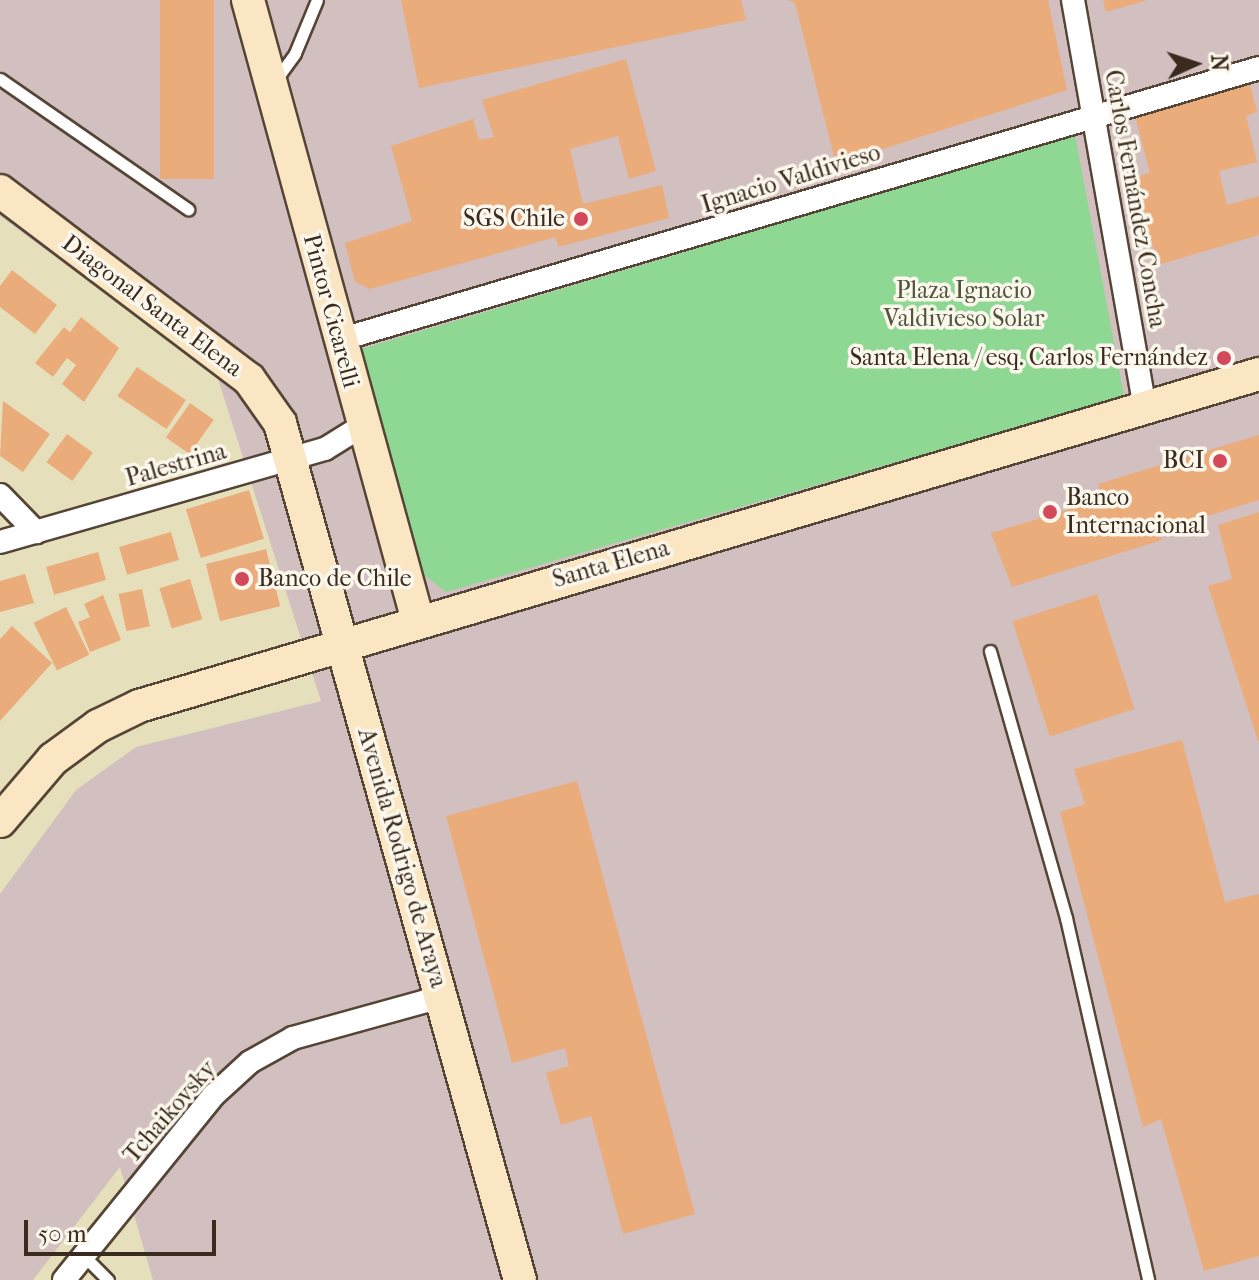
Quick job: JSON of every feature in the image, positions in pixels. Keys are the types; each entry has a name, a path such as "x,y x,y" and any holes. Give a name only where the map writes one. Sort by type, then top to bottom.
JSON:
{"main road":[{"name":"Pintor Cicarelli","path":"248,0 362,426 418,621"},
{"name":"Diagonal Santa Elena","path":"0,191 249,379 289,447"},
{"name":"Santa Elena","path":"0,821 53,759 118,715 343,643 1259,374"},
{"name":"Avenida Rodrigo de Araya","path":"289,447 520,1280"}],"street":[{"name":"Carlos Fernández Concha","path":"1073,0 1145,407"},
{"name":"Ignacio Valdivieso","path":"339,340 1259,68"},
{"name":"Palestrina","path":"0,542 289,447 346,440 362,426"},
{"path":"0,495 36,532"},
{"name":"Tchaikovsky","path":"64,1280 214,1095 250,1062 293,1038 441,997"}],"lane":[{"path":"271,85 295,53 317,0"},
{"path":"0,79 188,209"},
{"path":"990,651 1066,918 1148,1280"},
{"path":"84,1256 108,1280"}],"shaded area":[{"path":"0,0 1259,0 1259,1280 153,1280 120,1167 33,1280 0,1280 0,894 76,790 136,747 321,701 217,376 0,216"}],"green space":[{"name":"Plaza Ignacio Valdivieso Solar","path":"1075,135 1124,396 446,592 419,571 358,350"}],"building":[{"path":"160,0 214,0 214,179 160,179"},
{"path":"401,0 741,0 746,20 419,88"},
{"path":"788,0 1048,0 1067,90 836,164 795,3"},
{"path":"1103,0 1145,0 1145,1 1106,12"},
{"path":"626,59 656,171 629,179 618,136 570,149 583,204 662,185 669,218 558,247 556,237 370,289 355,282 345,243 412,221 391,146 473,119 479,140 494,137 482,100"},
{"path":"1248,77 1257,112 1246,116 1257,162 1219,171 1227,205 1259,196 1259,235 1158,265 1134,177 1150,173 1134,112"},
{"path":"12,270 57,305 35,334 0,307 0,286"},
{"path":"81,317 119,348 84,402 62,384 76,365 67,358 53,377 35,363 64,327 70,332"},
{"path":"137,367 186,400 166,429 117,396"},
{"path":"3,401 50,434 23,472 0,456"},
{"path":"190,403 214,420 190,454 166,437"},
{"path":"67,434 93,453 72,481 46,462"},
{"path":"1259,435 1259,500 1159,531 1162,540 1012,587 991,533 1103,499 1098,484"},
{"path":"249,490 264,539 201,558 186,509"},
{"path":"1259,512 1258,741 1208,586 1232,579 1218,525"},
{"path":"171,532 179,560 127,575 119,547"},
{"name":"Banco de Chile","path":"266,549 280,606 220,621 206,564"},
{"path":"98,552 106,580 54,595 46,567"},
{"path":"25,574 34,603 0,612 0,581"},
{"path":"190,579 202,619 172,629 159,588"},
{"path":"142,589 150,626 126,631 119,594"},
{"path":"1097,594 1134,709 1050,737 1012,622"},
{"path":"103,595 121,640 90,652 78,622 90,617 84,604"},
{"path":"66,607 89,655 57,670 34,623"},
{"path":"12,626 52,663 0,721 0,639"},
{"path":"1182,740 1225,902 1259,894 1259,1256 1204,1271 1161,1119 1143,1127 1060,812 1085,804 1074,769"},
{"path":"577,781 695,1214 623,1234 591,1116 561,1125 546,1073 569,1066 565,1048 512,1063 446,816"}],"place":[{"name":"SGS Chile","path":"581,219"},
{"name":"Santa Elena / esq. Carlos Fernández","path":"1224,358"},
{"name":"BCI","path":"1220,461"},
{"name":"Banco Internacional","path":"1050,512"},
{"name":"Banco de Chile","path":"242,579"}]}
